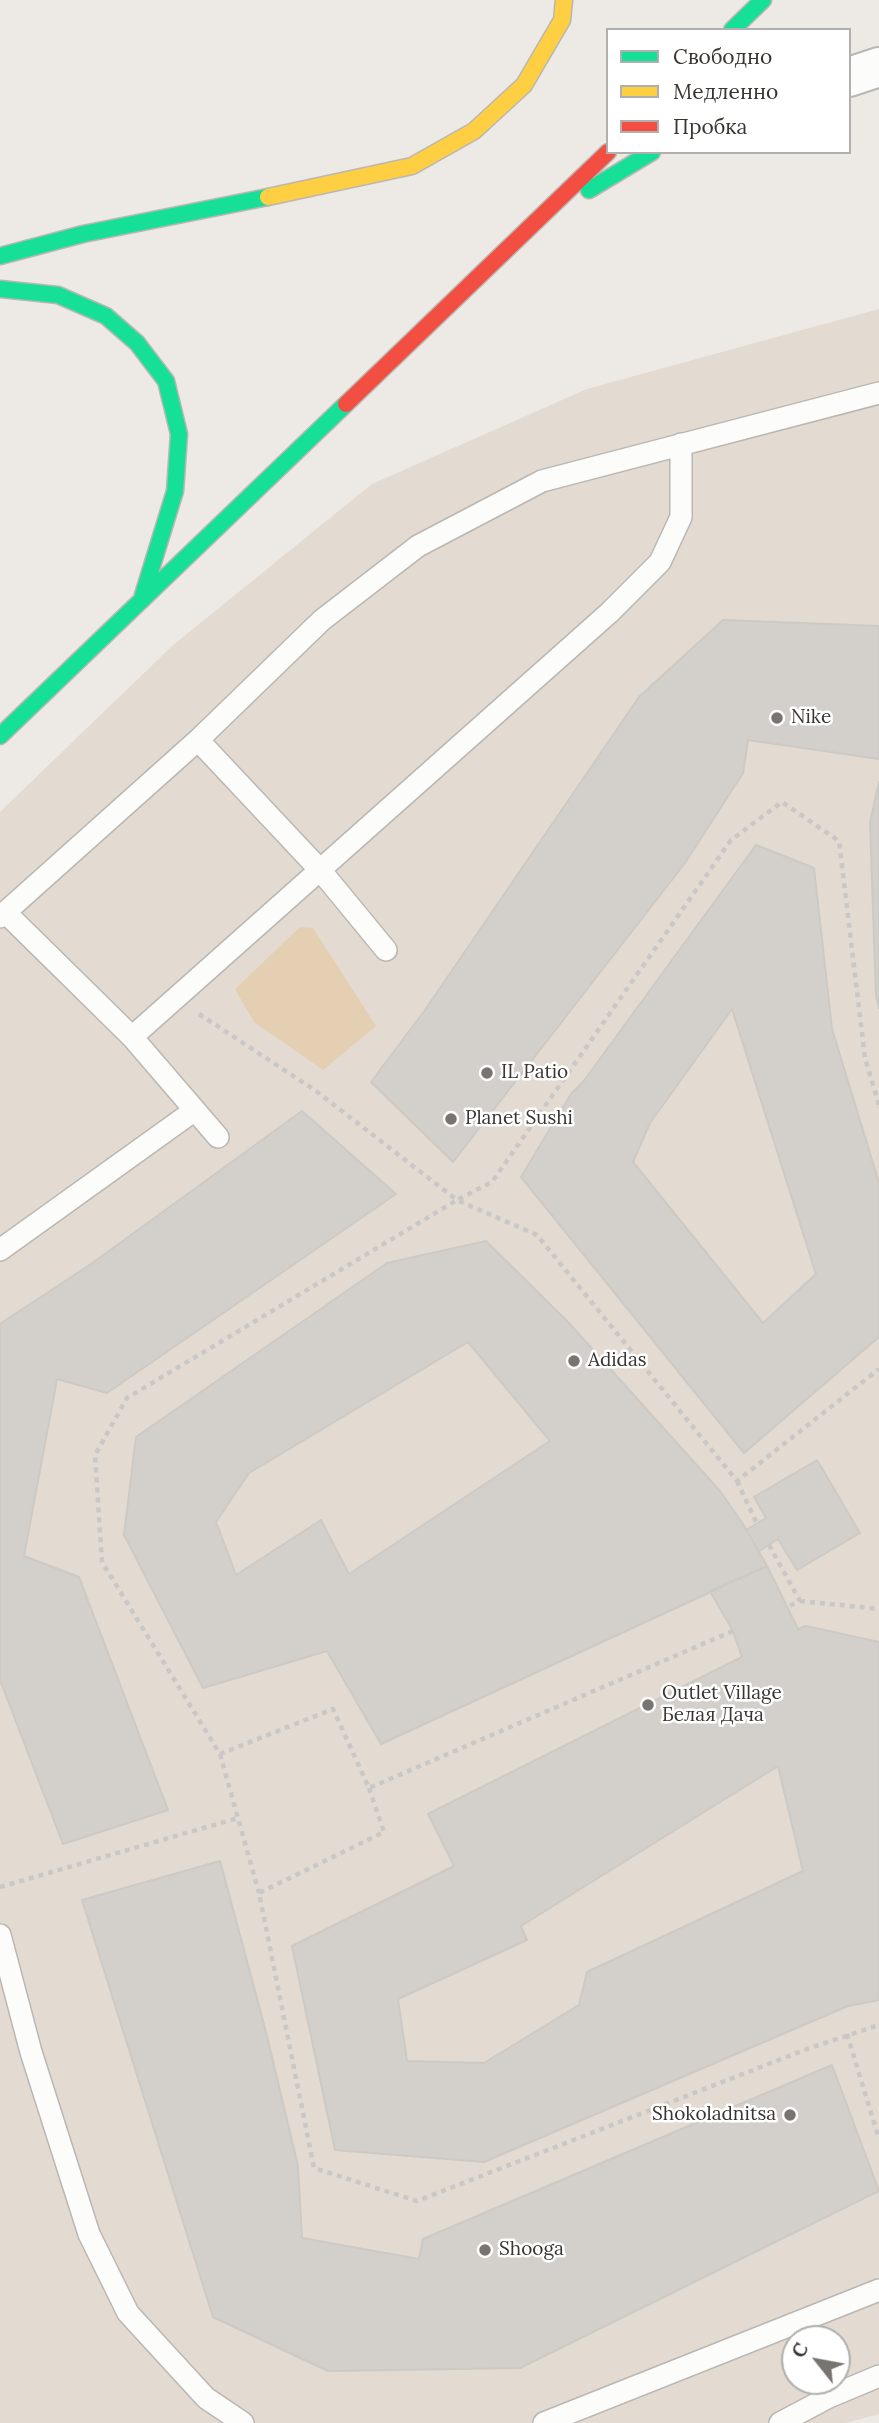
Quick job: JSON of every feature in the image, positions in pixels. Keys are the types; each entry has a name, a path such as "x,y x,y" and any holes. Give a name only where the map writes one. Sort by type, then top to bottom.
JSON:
{"main road":[{"path":"0,256 83,234 412,166 474,131 524,85 562,20 564,0"},
{"path":"734,28 763,0"},
{"path":"0,736 606,154"},
{"path":"531,227 648,154"},
{"path":"0,289 58,295 106,316 137,343 166,381 179,434 175,491 142,597"}],"street":[{"path":"851,76 879,67"}],"lane":[{"path":"218,1137 132,1037 3,914 198,740 322,620 418,546 542,481 879,393"},
{"path":"132,1037 609,613 660,562 681,517 681,444"},
{"path":"198,740 321,871 386,950"},
{"path":"0,1250 195,1110"},
{"path":"0,1935 43,2089 94,2245 128,2313 206,2398 243,2423"},
{"path":"544,2423 879,2290"},
{"path":"780,2423 829,2397 879,2376"}],"path":[{"path":"879,1105 865,1058 839,841 782,802 731,840 492,1182 457,1200 127,1398 95,1455 103,1562 220,1754 259,1892 314,2168 417,2202 847,2034 879,2025"},
{"path":"198,1014 316,1091 457,1200 537,1235 737,1481 757,1524"},
{"path":"737,1481 879,1369"},
{"path":"769,1545 800,1601"},
{"path":"787,1607 800,1601 879,1609"},
{"path":"369,1788 733,1631"},
{"path":"220,1754 333,1709 369,1788 384,1832 259,1892"},
{"path":"0,1887 238,1818"},
{"path":"847,2034 879,2139"}],"shaded area":[{"path":"879,309 879,2414 846,2423 0,2423 0,812 172,646 372,484 587,389"},
{"path":"300,927 313,928 376,1026 323,1070 254,1022 235,989"}],"building":[{"path":"723,620 879,626 879,759 748,740 743,773 685,863 453,1162 371,1082 425,1010 639,697"},
{"path":"879,782 879,1008 876,996 870,822"},
{"path":"756,845 814,868 832,1029 879,1183 879,1337 744,1453 521,1177 571,1094 583,1082","holes":["732,1009 816,1274 763,1323 633,1162 650,1123"]},
{"path":"302,1111 396,1194 107,1393 57,1379 24,1556 79,1577 168,1810 63,1844 0,1680 0,1324 91,1264"},
{"path":"486,1241 569,1323 720,1491 767,1566 381,1744 327,1651 203,1688 124,1535 136,1437 387,1263","holes":["468,1342 550,1441 349,1574 321,1520 236,1575 216,1522 249,1473"]},
{"path":"817,1460 860,1533 797,1570 778,1539 759,1551 746,1530 766,1518 754,1497"},
{"path":"767,1566 798,1629 806,1626 879,1642 879,2000 848,2006 484,2162 335,2150 292,1946 454,1866 428,1814 742,1657 733,1631 710,1591","holes":["778,1766 803,1871 587,1972 579,2005 484,2063 407,2061 398,1999 527,1940 521,1926"]},
{"path":"220,1861 265,2028 298,2166 302,2238 419,2259 423,2239 832,2065 879,2191 520,2368 328,2371 213,2317 82,1900"}],"traffic: fast":[{"path":"734,28 763,0"},
{"path":"589,190 649,154"},
{"path":"0,256 83,234 268,197"},
{"path":"0,289 58,295 106,316 137,343 166,381 179,434 175,491 143,595"},
{"path":"0,736 346,404"}],"traffic: slow":[{"path":"268,197 412,166 474,131 524,85 562,20 564,0"}],"traffic: jam":[{"path":"346,404 606,154"}],"place":[{"name":"Nike","path":"777,718"},
{"name":"IL Patio","path":"487,1073"},
{"name":"Planet Sushi","path":"451,1119"},
{"name":"Adidas","path":"574,1361"},
{"name":"Outlet Village Белая Дача","path":"648,1705"},
{"name":"Shokoladnitsa","path":"790,2115"},
{"name":"Shooga","path":"485,2250"}]}
